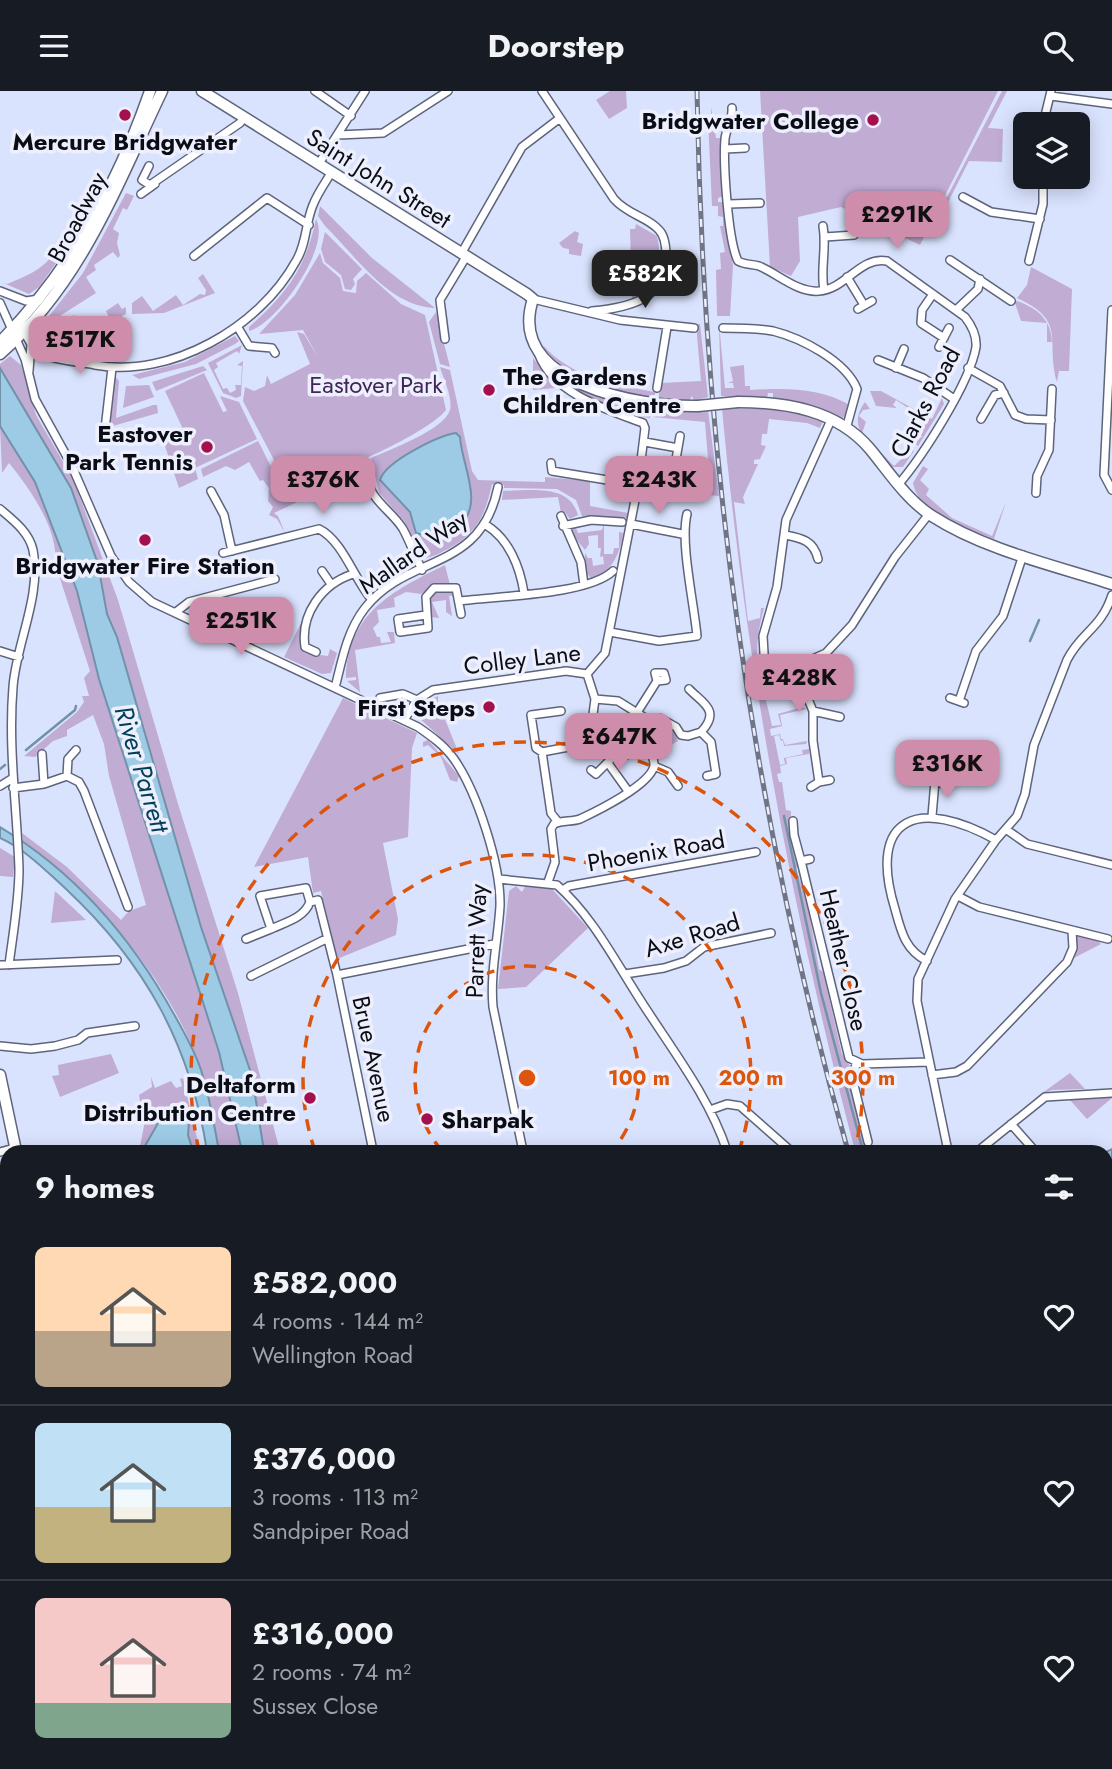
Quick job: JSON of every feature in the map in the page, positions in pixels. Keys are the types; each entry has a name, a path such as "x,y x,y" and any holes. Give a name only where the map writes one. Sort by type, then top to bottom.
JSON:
{"main road":[{"name":"Broadway","path":"2,346 40,298 86,232 150,91"},
{"name":"Broadway","path":"13,334 23,330 62,286 84,253 162,91"},
{"name":"Saint John Street","path":"202,91 533,299"},
{"path":"533,299 529,323 538,352 566,375 612,395 655,405 738,402 795,407 831,420 867,446 898,485 929,514 960,531 1112,584"},
{"path":"0,1075 15,1145"}],"street":[{"path":"315,91 351,116"},
{"path":"318,165 365,91"},
{"path":"338,135 383,133 448,91"},
{"path":"542,91 614,199 628,213 657,228 664,239 666,267 652,295 634,304 592,311"},
{"path":"1047,112 1051,93 1112,104"},
{"path":"732,107 725,149 729,204 738,261 760,267 796,285 824,290 822,271 826,254 823,226"},
{"path":"141,194 244,117"},
{"path":"445,339 440,300 463,255 522,147 560,118"},
{"path":"725,149 745,148"},
{"path":"149,166 142,180 145,184 155,184"},
{"path":"23,330 40,354 112,368 171,359 198,349 237,326 264,304 286,277 303,249 312,207 331,173"},
{"path":"1029,261 1036,253 1042,189"},
{"path":"972,202 976,193"},
{"path":"963,197 999,214 1040,219"},
{"path":"194,256 267,198 309,225"},
{"path":"729,204 760,203"},
{"path":"825,237 854,235"},
{"name":"Clarks Road","path":"824,290 867,263 882,260 893,264 970,323 975,337 975,350 968,368 954,399 898,485"},
{"path":"950,260 1011,301"},
{"path":"847,277 865,305"},
{"path":"956,310 978,289 980,279"},
{"path":"0,291 26,301 40,298"},
{"path":"933,294 920,314 922,323 944,338"},
{"path":"533,299 592,311 620,320 694,328"},
{"name":"Parrett Way","path":"0,303 20,350 35,399 71,464 111,556 139,592 176,613 404,720 432,736 459,767 488,835 499,879 500,904 491,983 493,1007 522,1145"},
{"path":"1109,488 1104,475 1112,310"},
{"path":"237,326 249,346 271,348 275,353"},
{"path":"657,388 667,327"},
{"path":"723,328 774,332 803,342 835,363 858,389 846,429"},
{"path":"939,347 949,328"},
{"path":"29,376 31,344"},
{"path":"2,346 20,350"},
{"path":"896,368 904,349"},
{"path":"538,352 548,373 561,384 600,405 643,423 645,442 678,448"},
{"path":"878,360 923,378 954,399"},
{"path":"104,438 112,368"},
{"path":"968,368 997,383 1010,410 1018,417 1051,420"},
{"path":"1036,493 1037,476 1049,450 1052,389"},
{"path":"981,419 995,395 1004,393"},
{"path":"831,420 786,520 777,587 763,636 764,669 776,674 824,655 852,625 895,557 929,514"},
{"path":"675,465 680,436"},
{"name":"Colley Lane","path":"417,700 441,688 566,671 587,674 600,662 610,632 645,442"},
{"path":"551,463 552,471 638,485"},
{"path":"365,479 374,497 403,529 422,570"},
{"name":"Mallard Way","path":"335,688 351,629 372,600 390,586 469,544 486,525 498,487"},
{"path":"211,491 224,515 232,551"},
{"path":"0,509 23,530 33,551 28,625 19,657 12,700 13,788 18,855 9,965"},
{"path":"610,632 659,641 698,636 687,548 682,534 687,514"},
{"path":"561,516 578,553 584,585"},
{"path":"564,527 581,521 610,525 622,521"},
{"path":"631,524 682,534"},
{"path":"486,525 506,544 519,572 524,593"},
{"path":"223,553 319,529 340,549 353,574 372,600"},
{"path":"785,535 803,538 819,554"},
{"path":"950,698 962,702 979,646 1003,616 1023,555"},
{"path":"322,571 331,584"},
{"path":"460,601 584,585 605,579 613,571"},
{"path":"316,652 305,647 304,631 320,594 331,584 353,574"},
{"path":"176,613 190,602 275,579"},
{"path":"426,615 426,597 429,590 456,588 461,614"},
{"path":"947,1145 916,994 918,979 958,896 996,840 1007,830 1024,798 1034,744 1073,648 1104,618 1112,595"},
{"path":"1104,618 1112,622"},
{"path":"0,651 19,657"},
{"path":"795,668 813,711 813,741 819,782"},
{"path":"561,711 531,715 536,748 542,752 574,746 593,722 595,699 587,674"},
{"path":"638,711 657,681"},
{"path":"548,882 555,862 551,829 558,822 579,820 646,780 654,766 654,759 642,736 650,721 660,718 676,727 681,735 701,732 709,717 707,705 689,689"},
{"path":"380,698 403,694 417,700 404,720"},
{"path":"595,699 618,701 638,711 650,721"},
{"path":"813,711 840,717"},
{"path":"701,732 711,742 716,774 707,776"},
{"path":"67,776 68,759 76,750"},
{"path":"591,770 597,774 615,755 608,750"},
{"path":"542,752 551,813 558,822"},
{"path":"42,754 44,783"},
{"path":"608,763 628,791"},
{"path":"654,766 667,772 678,786"},
{"path":"902,771 947,785"},
{"path":"13,788 67,776 79,782 128,908"},
{"path":"0,786 13,778"},
{"path":"811,787 830,780"},
{"path":"932,816 934,781"},
{"path":"927,961 911,951 905,939 888,882 886,852 900,828 913,820 932,816 978,831 996,840"},
{"name":"Heather Close","path":"793,821 793,835 845,1053 856,1063 929,1062"},
{"path":"1007,830 1027,844 1112,865"},
{"name":"Phoenix Road","path":"564,890 569,886 756,852"},
{"name":"Heather Close","path":"801,860 810,859"},
{"name":"Axe Road","path":"499,879 548,882 564,890 595,929 625,974 710,1110 725,1145"},
{"path":"246,939 271,929 299,917 307,910 310,901 306,888 260,896 271,929"},
{"path":"958,896 979,907 1108,940"},
{"name":"Brue Avenue","path":"310,901 318,900 337,975 372,1145"},
{"path":"932,1075 956,1072 967,1066 1067,962 1073,948 1072,930"},
{"name":"Axe Road","path":"625,974 664,968 686,961 704,947 771,933"},
{"path":"251,976 326,940"},
{"path":"337,975 495,944"},
{"path":"0,965 117,960"},
{"path":"0,1046 31,1048 55,1045 78,1040 87,1033 135,1026"},
{"name":"Heather Close","path":"856,1063 853,1080 868,1142"},
{"path":"985,1145 1050,1095 1112,1093"},
{"path":"710,1110 727,1104 740,1106 782,1145"},
{"path":"1011,1124 1030,1145"}],"green space":[{"path":"610,91 626,91 627,108 609,119 596,100"},
{"path":"760,91 998,91 920,245 841,207 798,217 800,261 791,276 770,267"},
{"path":"1002,91 1007,91 988,128 1003,129 1002,162 969,161 940,218 935,220"},
{"path":"711,107 716,138 722,138 724,196 718,198 718,202 723,202 733,265 730,316 717,316 716,270 721,269 720,253 725,252 720,226 723,226 723,217 718,216 718,206 712,206 708,119 711,119"},
{"path":"126,193 134,196 127,210 123,208 113,229 119,233 117,243 120,255 118,258 113,252 94,265 96,270 86,277 96,293 55,319 61,328 72,325 71,317 74,315 86,333 109,317 106,311 118,303 122,309 126,307 126,314 122,316 116,342 49,332 50,351 44,348 38,330 83,273"},
{"path":"320,206 372,258 435,308 402,299 374,278 325,226 318,216"},
{"path":"316,219 319,231 316,247 299,283 274,314 249,331 249,327 274,303 293,279 307,251"},
{"path":"636,224 657,236 660,255 654,282 649,289 632,299 630,229 635,229"},
{"path":"575,231 579,233 577,242 583,244 581,256 569,254 569,249 563,248 559,243"},
{"path":"325,232 362,269 353,279 355,284 351,290 345,289 341,275 325,262 321,249"},
{"path":"57,248 64,252 39,287 29,294 1,282 7,284 36,271 48,261"},
{"name":"Eastover Park","path":"320,253 323,263 340,278 343,291 356,293 357,281 366,273 401,304 425,315 446,410 417,432 367,458 316,476 296,479 283,477 243,401 245,387 254,391 265,386 267,375 271,384 310,364 297,332 304,334 319,359 303,330 259,334 295,295"},
{"path":"1031,267 1072,289 1069,371 1059,371 1057,382 1049,324 1033,306 1017,298 1027,285"},
{"path":"203,274 215,293 164,313 132,314 132,303 142,296 153,311 176,295 183,305 200,294 205,295 206,290 198,278"},
{"path":"1014,300 1035,310 1047,323 1021,321"},
{"path":"436,312 450,367 440,364 429,322"},
{"path":"719,323 725,388 734,388 733,383 728,383 733,381 730,367 744,365 745,386 750,386 750,390 789,389 826,395 850,405 847,415 842,418 804,404 773,399 773,393 768,393 767,398 771,399 721,396"},
{"path":"1047,323 1051,334 1052,342 1047,342"},
{"path":"696,324 700,324 708,397 694,401 692,396 689,401 658,400 661,383 701,381"},
{"path":"235,336 239,341 235,344 196,364 139,379 132,375 185,362"},
{"path":"242,345 239,354 237,351 216,363 218,367 214,370 223,389 227,388 230,393 236,390 235,385 241,385 242,366 237,365 243,361 241,396 236,398 223,393 208,363"},
{"path":"543,345 566,365 580,372 594,378 655,392 655,399 609,388 575,375 550,356"},
{"path":"10,356 21,365 36,415 73,479 118,600 179,807 238,993 278,1145 263,1145 252,1076 201,927 117,637 107,614 98,564 71,488 0,364"},
{"path":"533,358 555,385 555,388 533,390"},
{"path":"203,366 207,370 156,391 152,382"},
{"path":"440,367 450,370 472,471 478,480 545,482 545,477 590,481 590,506 628,513 627,518 582,516 576,500 557,489 504,488 504,485 492,484 483,514 473,530 448,549 422,557 405,522 379,493 371,458 415,439 446,417 450,410 450,400","holes":["460,437 472,498 446,534 432,538 416,533 410,512 383,483 382,474 413,450"]},
{"path":"204,373 223,412 227,411 220,396 239,402 257,439 195,468 198,479 179,488 160,431 165,430 170,438 184,431 165,391"},
{"path":"555,373 614,400 653,410 650,418 628,413 584,395"},
{"path":"115,376 119,381 116,418 153,405 157,405 158,413 106,428"},
{"path":"149,385 154,397 123,408 126,386"},
{"path":"870,391 881,391 932,419 942,398 944,404 918,446 912,441 922,437 914,420 917,414 896,400 893,405 897,408 876,406"},
{"path":"865,402 870,409 863,410 859,416 866,422 862,433 858,421 859,412"},
{"path":"770,408 798,412 823,421 820,428 807,423 769,419 767,434 762,434 761,445 766,446 760,459 754,460 754,464 758,464 743,497 745,504 734,502 748,621 760,618 761,608 764,608 757,657 772,726 781,725 778,714 802,707 807,709 780,715 782,726 770,729 771,736 780,734 785,745 807,741 806,744 784,746 779,735 774,736 780,765 785,764 784,758 803,754 802,750 809,749 809,754 786,758 787,764 780,766 781,773 777,774 779,782 782,782 786,810 791,811 790,829 798,865 796,869 806,896 819,969 823,972 842,1054 850,1066 849,1083 865,1145 853,1145 810,968 791,876 743,597 722,409"},
{"path":"655,410 708,410 719,496 708,495 710,484 705,422 653,417"},
{"path":"0,426 35,482 77,591 99,679 219,1052 241,1145 218,1145 202,1073 189,1040 152,975 130,945 79,889 23,843 22,833 67,867 121,920 129,911 146,905 109,776 104,744 93,715 67,730 67,736 53,741 35,757 24,756 77,712 84,702 82,696 89,696 84,678 90,671 55,563 55,550 48,524 34,497 9,463 2,473"},
{"path":"862,433 894,466 909,452 904,446 914,451 903,467 892,467"},
{"path":"258,441 277,475 288,484 298,485 323,479 366,459 370,468 274,513 285,533 277,519 269,515 273,507 268,501 269,488 263,480 260,481 249,462 235,470 226,466 203,477 201,469"},
{"path":"923,466 928,469 920,480 929,489 926,495 952,518 992,536 1006,502 994,539 946,519 924,503 913,483"},
{"path":"536,490 557,493 573,505 578,515 570,519 565,512 561,513 558,497 502,500 503,491"},
{"path":"604,524 604,554 613,554 614,548 619,548 619,532 623,533 622,540 618,554 610,567 591,578 585,572 585,553 588,558 592,558 593,566 604,564 603,556 600,557 601,548 598,548 598,535 588,536 589,544 585,550 572,534 572,529 576,528 578,533 602,530"},
{"path":"445,565 450,585 432,586 421,594 406,592 394,598 395,607 377,610 379,622 373,628 377,637 380,637 381,643 391,642 387,632 394,632 395,643 355,650 360,692 347,681 356,680 356,677 346,678 349,655 364,620 391,595"},
{"path":"434,591 452,591 454,595 449,596 452,616 446,612 446,600 432,602 439,618 430,617 429,596"},
{"path":"302,621 300,638 305,653 328,656 330,649 337,653 331,673 322,674 284,657"},
{"path":"438,696 459,754 419,718 421,705"},
{"path":"343,698 417,733 412,748 408,837 383,843 398,919 396,935 337,959 321,891 313,893 308,857 254,867"},
{"path":"657,723 672,729 678,741 659,752 649,737 650,728"},
{"path":"428,740 459,776 457,782 450,780 441,757 428,745 423,747 423,742"},
{"path":"0,848 15,857 13,877 0,876"},
{"path":"526,885 552,889 588,928 526,987 498,989 509,891 516,886 522,892"},
{"path":"55,891 86,920 51,923"},
{"path":"1077,936 1096,939 1101,944 1072,959"},
{"path":"111,1054 119,1073 60,1097 52,1076 59,1075 58,1065"},
{"path":"1070,1073 1085,1089 1052,1090 1041,1094"},
{"path":"151,1077 155,1088 171,1081 176,1088 182,1086 180,1079 183,1078 199,1145 191,1145 188,1135 189,1123 181,1111 178,1112 183,1115 163,1115 146,1145 140,1145 144,1126 139,1095 152,1087"},
{"path":"1112,1098 1087,1119 1069,1099"}],"water":[{"name":"River Parrett","path":"0,368 71,488 98,564 107,614 117,637 201,927 252,1076 263,1145 241,1145 219,1052 99,679 77,591 35,482 0,426"},
{"path":"456,433 460,437 470,485 470,508 466,519 448,534 437,536 416,533 410,512 380,480 391,465 401,458 437,439"},
{"path":"0,827 54,865 100,909 140,960 197,1058 218,1145 206,1145 189,1075 176,1041 141,976 94,917 66,889 27,854 0,838"},
{"path":"165,1114 184,1116 189,1123 188,1135 191,1145 145,1145"}],"waterway":[{"path":"1030,641 1039,620"},
{"path":"26,750 75,710 76,706"},
{"path":"0,769 5,765"},
{"path":"784,816 821,993 861,1145"}],"railway":[{"path":"697,91 709,359 738,626 784,891 846,1145"}],"place":[{"name":"Mercure Bridgwater","path":"125,115"},
{"name":"Bridgwater College","path":"873,120"},
{"name":"The Gardens Children Centre","path":"489,390"},
{"name":"Eastover Park Tennis","path":"207,447"},
{"name":"Bridgwater Fire Station","path":"145,540"},
{"name":"First Steps","path":"489,707"},
{"name":"Deltaform Distribution Centre","path":"310,1098"},
{"name":"Sharpak","path":"427,1119"}]}
